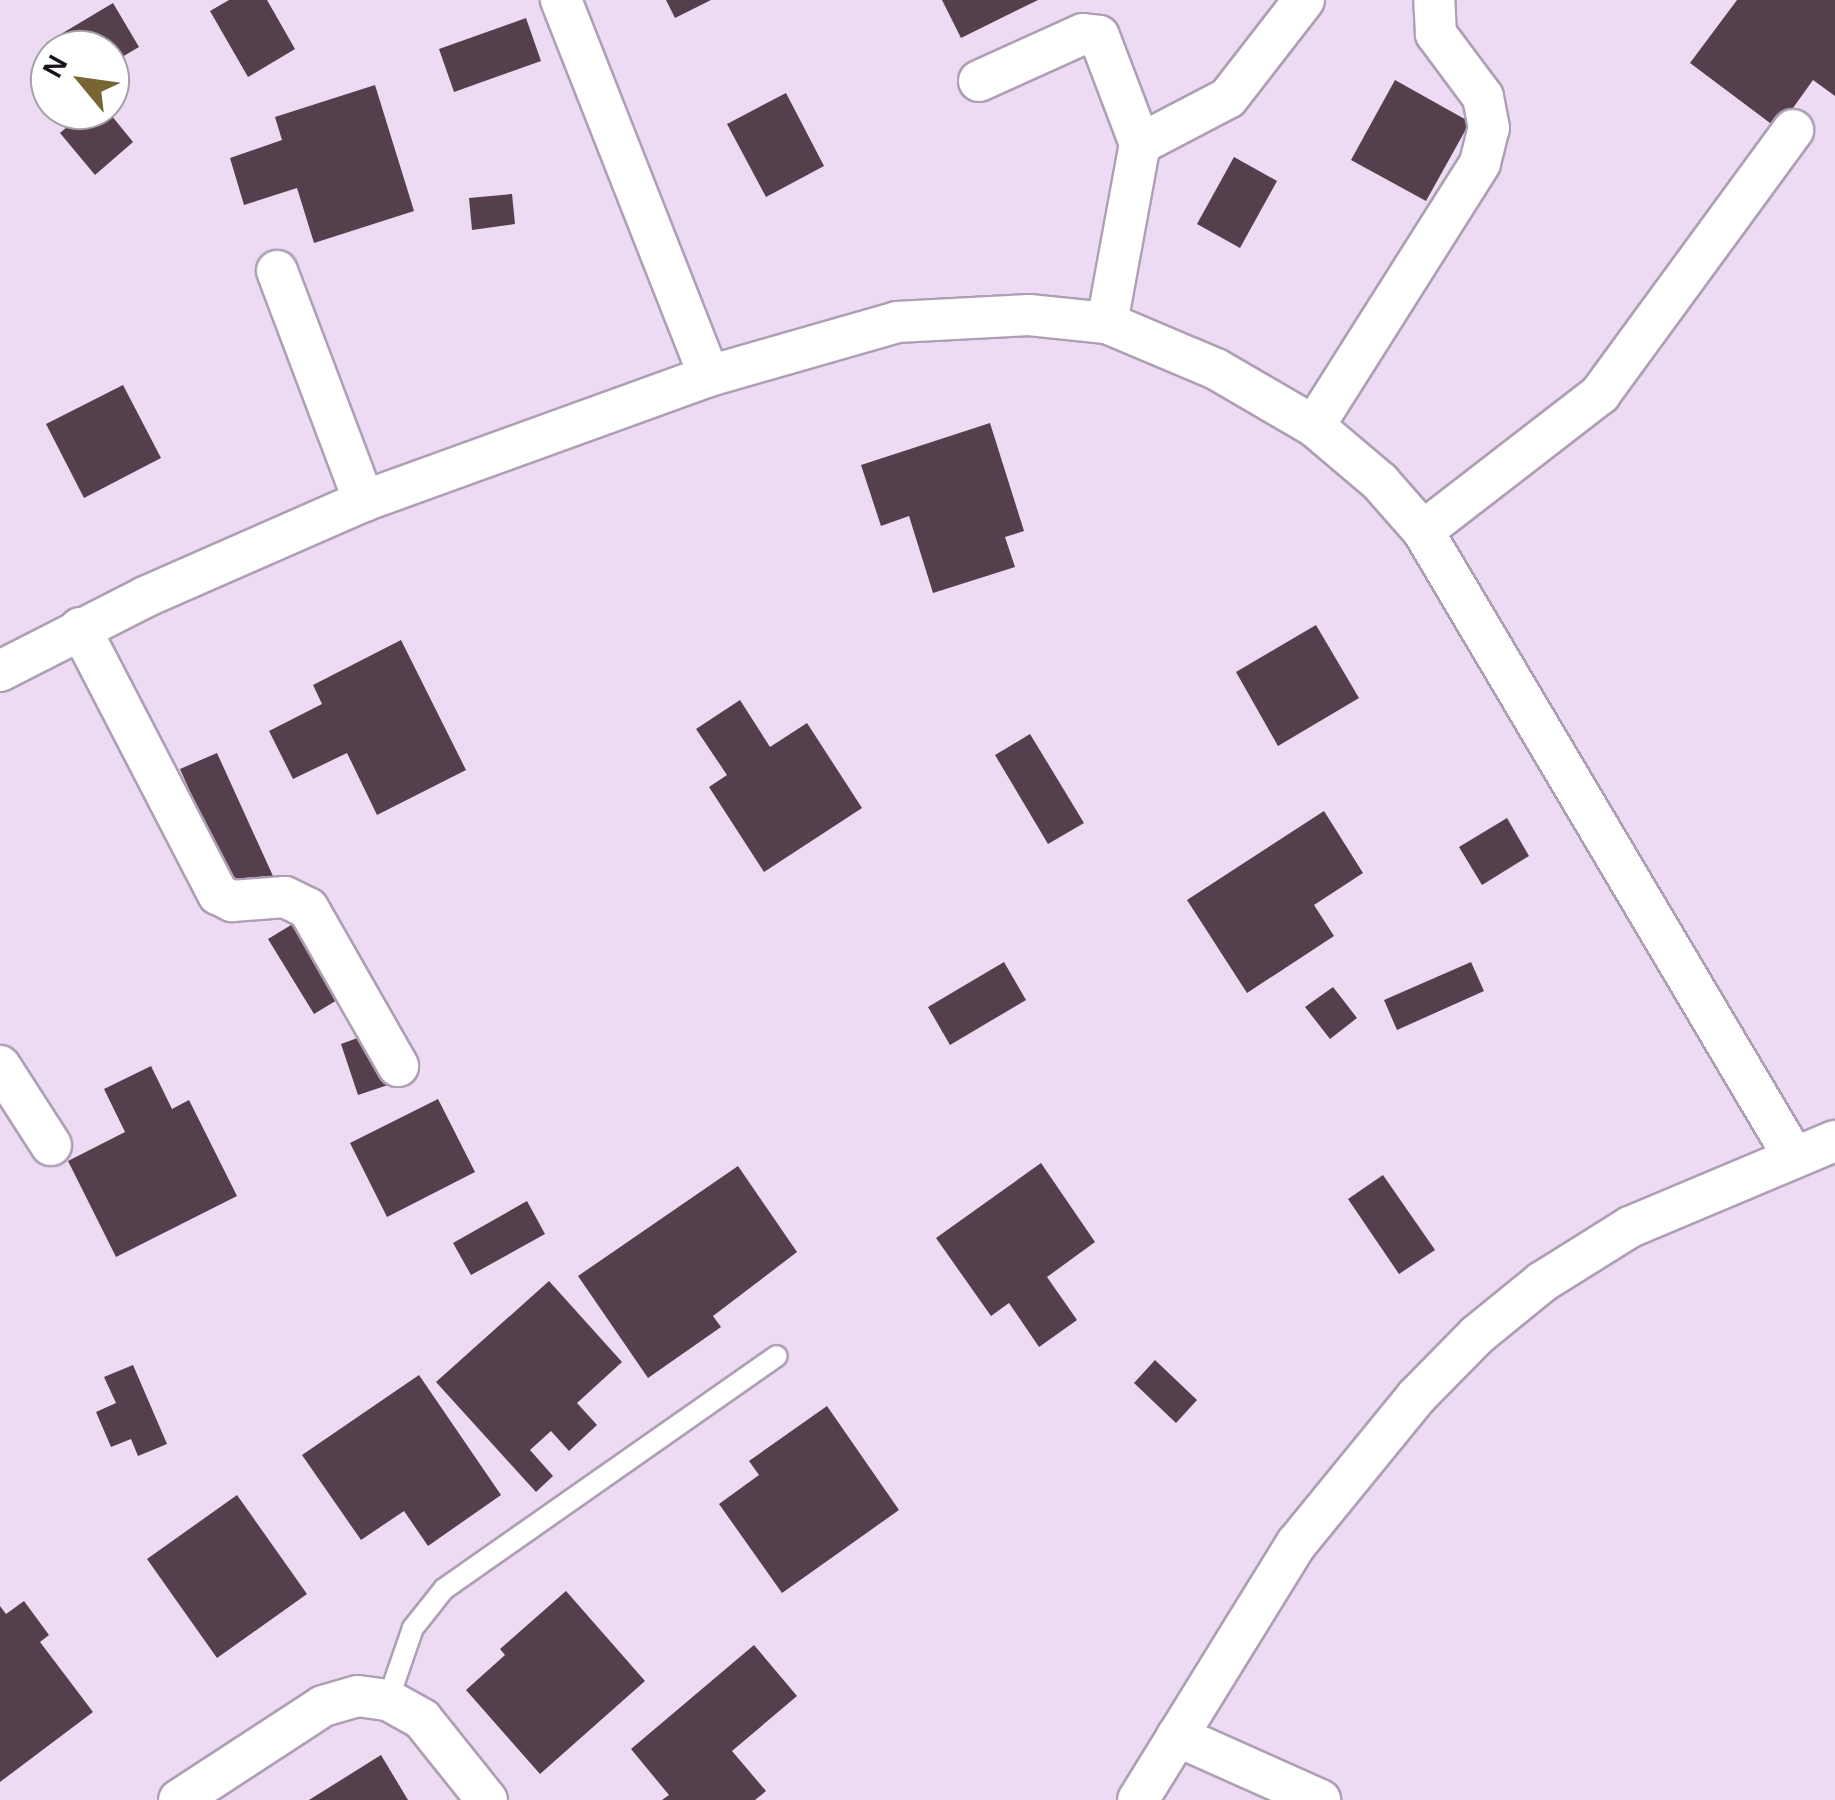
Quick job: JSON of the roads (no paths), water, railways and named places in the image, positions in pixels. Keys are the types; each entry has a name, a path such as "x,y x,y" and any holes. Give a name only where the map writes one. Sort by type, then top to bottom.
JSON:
{"street":[{"path":"561,0 709,376"},
{"path":"1140,144 1199,119 1228,98 1304,0"},
{"path":"1314,426 1480,163 1489,128 1483,97 1436,34 1434,0"},
{"path":"979,81 1083,34 1099,36 1140,144 1107,323"},
{"path":"1422,531 1600,394 1793,130"},
{"path":"276,271 364,500"},
{"path":"0,672 80,628 364,500 709,376 897,322 1029,315 1107,323 1216,370 1314,426 1380,482 1422,531 1792,1154"},
{"path":"80,628 218,894 242,902 285,897 308,908 398,1066"},
{"path":"0,1066 51,1145"},
{"path":"1138,1800 1297,1543 1416,1397 1477,1335 1542,1282 1630,1227 1792,1154 1835,1141"},
{"path":"179,1800 323,1706 358,1696 388,1700 422,1719 488,1800"},
{"path":"1177,1736 1320,1800"}],"lane":[{"path":"388,1700 413,1628 444,1589 777,1356"}]}
